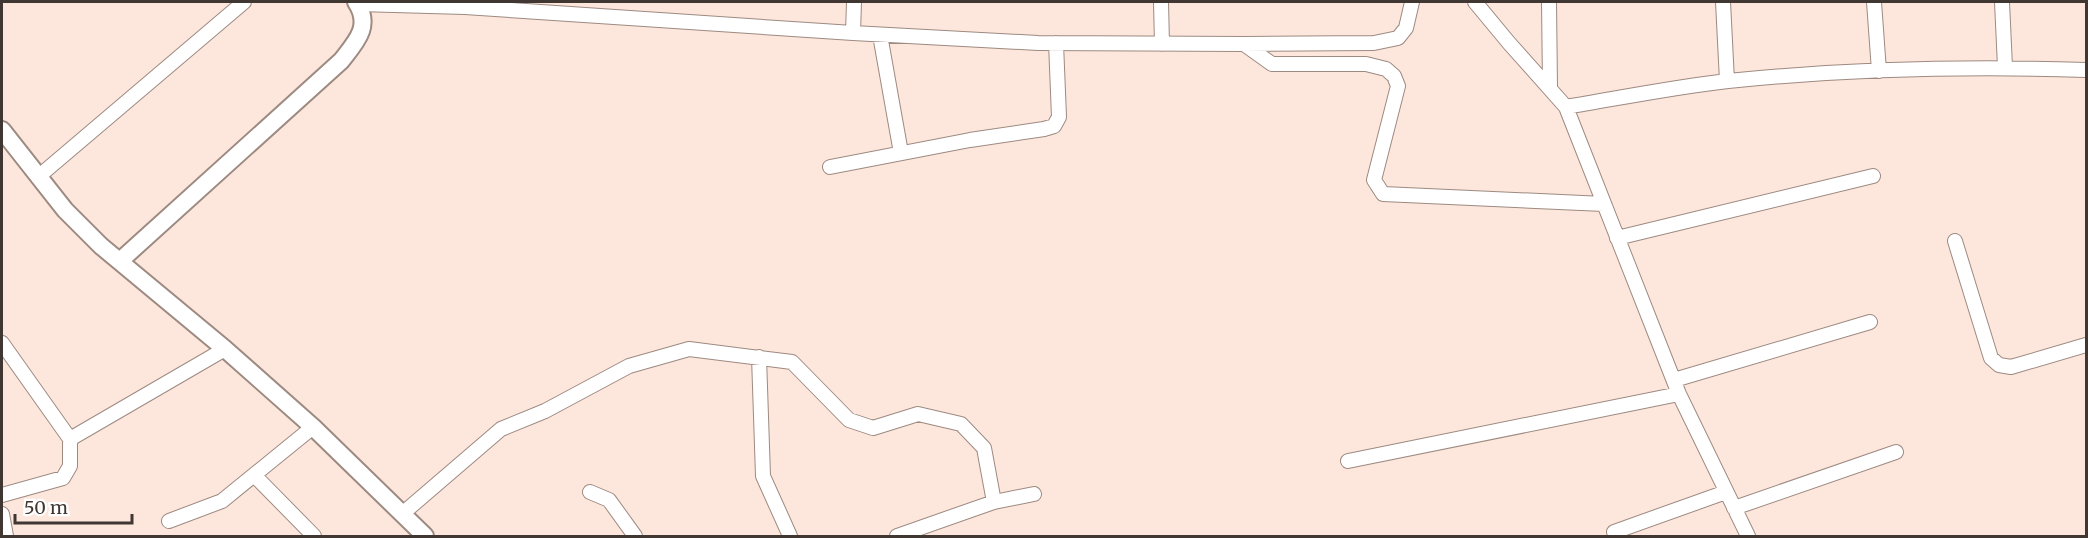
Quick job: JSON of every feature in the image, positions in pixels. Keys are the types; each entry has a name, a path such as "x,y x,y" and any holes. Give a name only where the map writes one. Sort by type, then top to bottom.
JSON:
{"street":[{"path":"38,177 244,2"},
{"path":"853,33 854,2"},
{"path":"1161,2 1162,44"},
{"path":"121,260 341,61 359,38 363,20 357,3 465,7 880,35 1056,43 1374,44 1398,38 1406,28 1412,2"},
{"path":"1475,2 1566,107 1677,387 1748,537"},
{"path":"1550,2 1550,87"},
{"path":"1723,2 1727,81"},
{"path":"1874,2 1879,70"},
{"path":"2002,2 2005,67"},
{"path":"880,35 901,153"},
{"path":"830,167 1054,126 1059,117 1056,43"},
{"path":"1244,44 1272,64 1366,64 1386,69 1394,76 1398,86 1374,180 1383,194 1604,204"},
{"path":"1566,107 1727,81 1879,70 2005,67 2086,70"},
{"path":"2,130 65,210 101,246 121,260 225,349 313,428 425,537"},
{"path":"1617,238 1874,176"},
{"path":"1955,241 1991,358 2000,366 2011,368 2086,345"},
{"path":"1348,461 1677,387 1870,322"},
{"path":"2,343 70,439 70,466 63,478 2,495"},
{"path":"70,439 225,349"},
{"path":"402,514 501,429 545,411 629,366 689,349 792,362 849,420 873,428 918,414 961,424 984,448 994,502"},
{"path":"759,357 762,476 790,537"},
{"path":"169,521 222,501 313,428"},
{"path":"1734,508 1896,452"},
{"path":"255,475 314,537"},
{"path":"590,492 609,500 634,537"},
{"path":"1614,532 1726,492"},
{"path":"897,537 994,502 1034,494"},
{"path":"2,514 6,537"}]}
